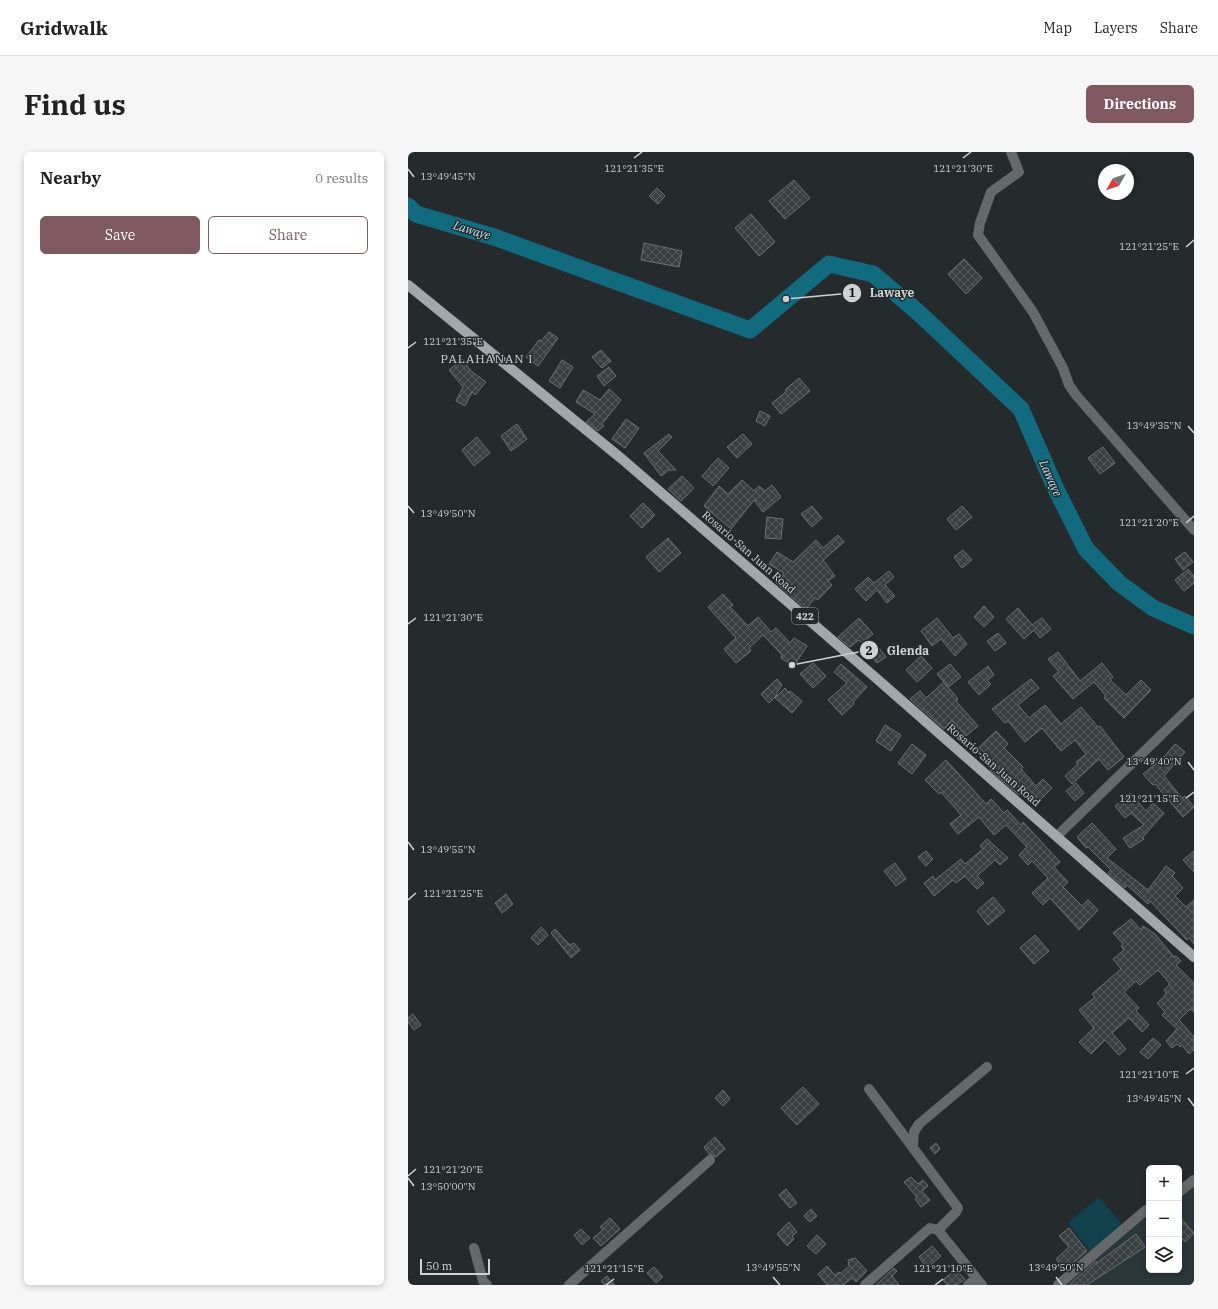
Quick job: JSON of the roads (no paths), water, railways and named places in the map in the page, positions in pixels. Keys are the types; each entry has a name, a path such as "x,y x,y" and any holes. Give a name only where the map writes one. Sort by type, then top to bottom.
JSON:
{"main road":[{"name":"Rosario-San Juan Road","path":"408,285 622,459 1057,836 1194,957"}],"street":[{"path":"1011,152 1019,172 991,192 980,223 978,235 1033,312 1059,362 1069,385 1076,395 1194,530"},
{"path":"1057,836 1194,703"},
{"path":"913,1146 914,1132 919,1124 987,1067"},
{"path":"869,1089 958,1208 956,1212 938,1230"},
{"path":"569,1285 710,1160"},
{"path":"1182,1190 1194,1180"},
{"path":"1058,1285 1146,1210"},
{"path":"865,1285 930,1228 938,1230 979,1282 968,1285"},
{"path":"474,1248 483,1281 487,1285"}],"waterway":[{"name":"Lawaye","path":"408,206 416,214 494,237 750,330 829,264 873,274 920,314 1021,409 1054,485 1086,549 1119,583 1153,608 1194,626"}],"place":[{"name":"Lawaye","path":"786,299"},
{"name":"Glenda","path":"792,665"}],"district":[{"name":"PALAHANAN I","path":"487,358"}]}
